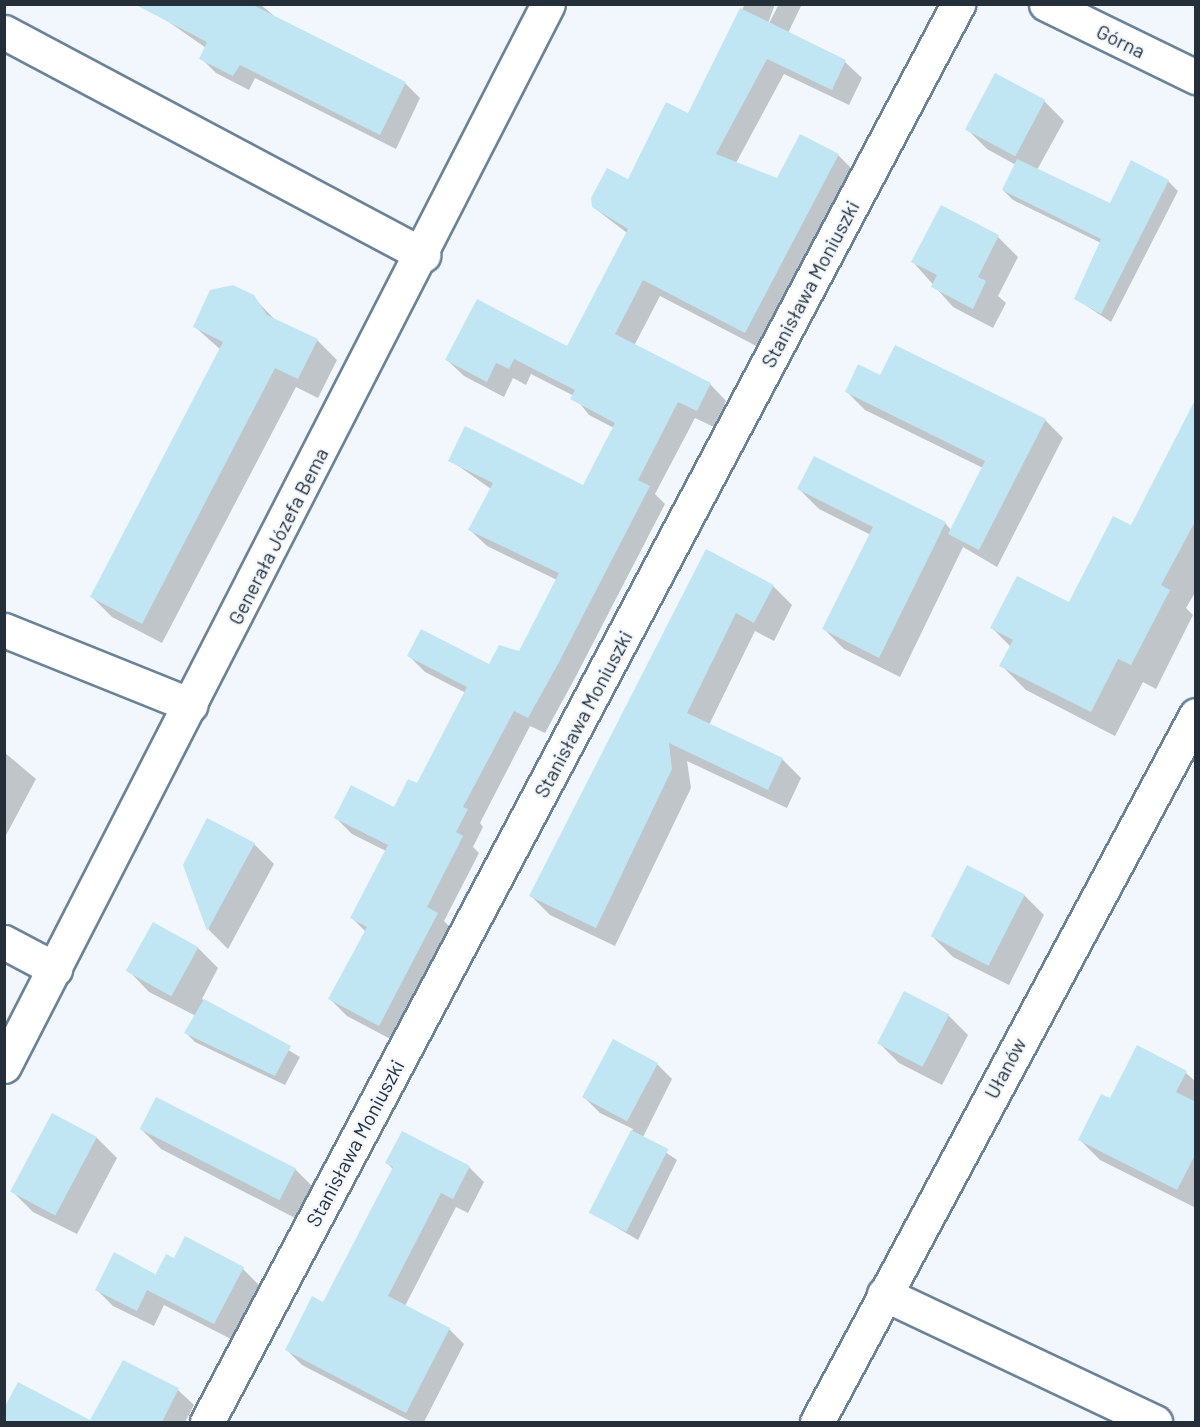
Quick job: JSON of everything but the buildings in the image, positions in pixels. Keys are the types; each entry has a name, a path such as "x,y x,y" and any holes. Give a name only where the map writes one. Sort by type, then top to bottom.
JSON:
{"street":[{"name":"Generała Józefa Bema","path":"4,1066 423,255 548,4"},
{"name":"Stanisława Moniuszki","path":"207,1422 958,4"},
{"name":"Górna","path":"1046,4 1196,77"},
{"path":"4,32 423,255"},
{"path":"4,630 191,705"},
{"name":"Ułanów","path":"817,1422 1196,715"},
{"path":"4,942 55,969"},
{"path":"884,1294 1155,1422"}]}
